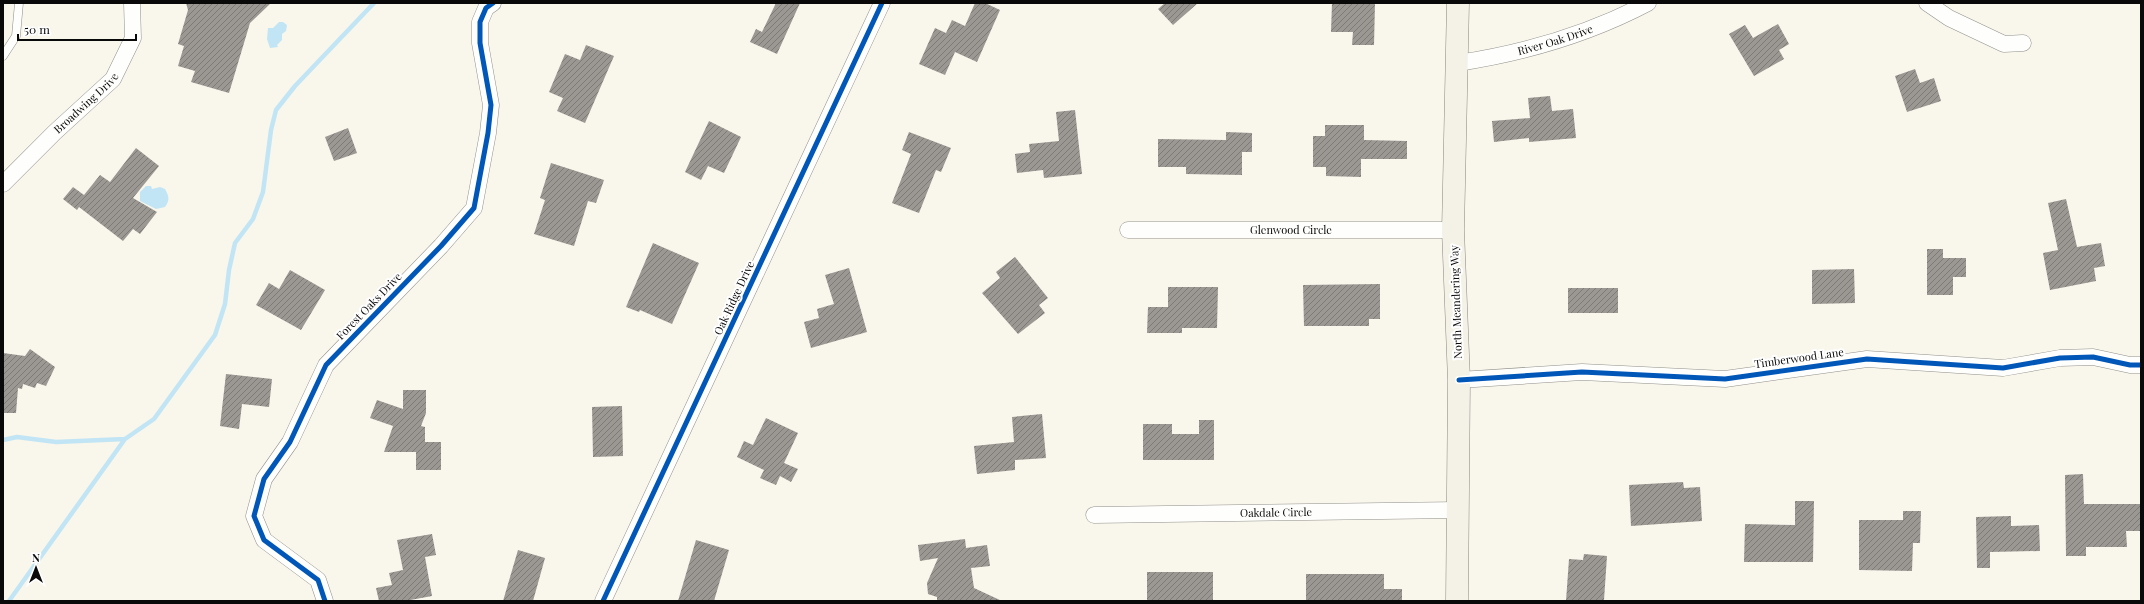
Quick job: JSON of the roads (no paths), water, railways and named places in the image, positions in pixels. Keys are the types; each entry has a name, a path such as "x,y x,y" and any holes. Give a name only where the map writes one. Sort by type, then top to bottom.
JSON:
{"street":[{"name":"Broadwing Drive","path":"3,184 55,132 113,80 133,38 132,3"},
{"name":"Forest Oaks Drive","path":"325,601 318,580 264,540 254,516 262,486 264,479 290,442 326,365 441,246 474,208 488,133 491,105 480,43 480,22 486,8 493,3"},
{"name":"Oak Ridge Drive","path":"604,601 882,3"},
{"name":"North Meandering Way","path":"1457,601 1459,380 1454,230 1458,3"},
{"name":"River Oak Drive","path":"1458,63 1503,56 1554,42 1631,12 1648,3"},
{"path":"1927,3 1949,18 2004,44 2023,42"},
{"name":"Glenwood Circle","path":"1128,230 1454,230"},
{"name":"Timberwood Lane","path":"1459,380 1582,372 1725,379 1867,359 2003,368 2060,358 2093,358 2130,365 2141,365"},
{"name":"Oakdale Circle","path":"1094,516 1458,510"}],"lane":[{"path":"3,56 16,36 19,3"}],"water":[{"path":"279,22 283,22 287,25 286,31 282,34 282,40 277,45 278,47 270,48 267,39 268,28 273,28"},
{"path":"146,186 151,186 152,189 160,187 165,189 168,202 165,207 156,209 140,201 140,192"}],"waterway":[{"path":"3,440 17,437 56,442 125,439 154,419 215,335 225,304 229,270 235,243 253,219 263,192 271,130 276,110 295,86 374,3"},
{"path":"9,601 125,439"}]}
